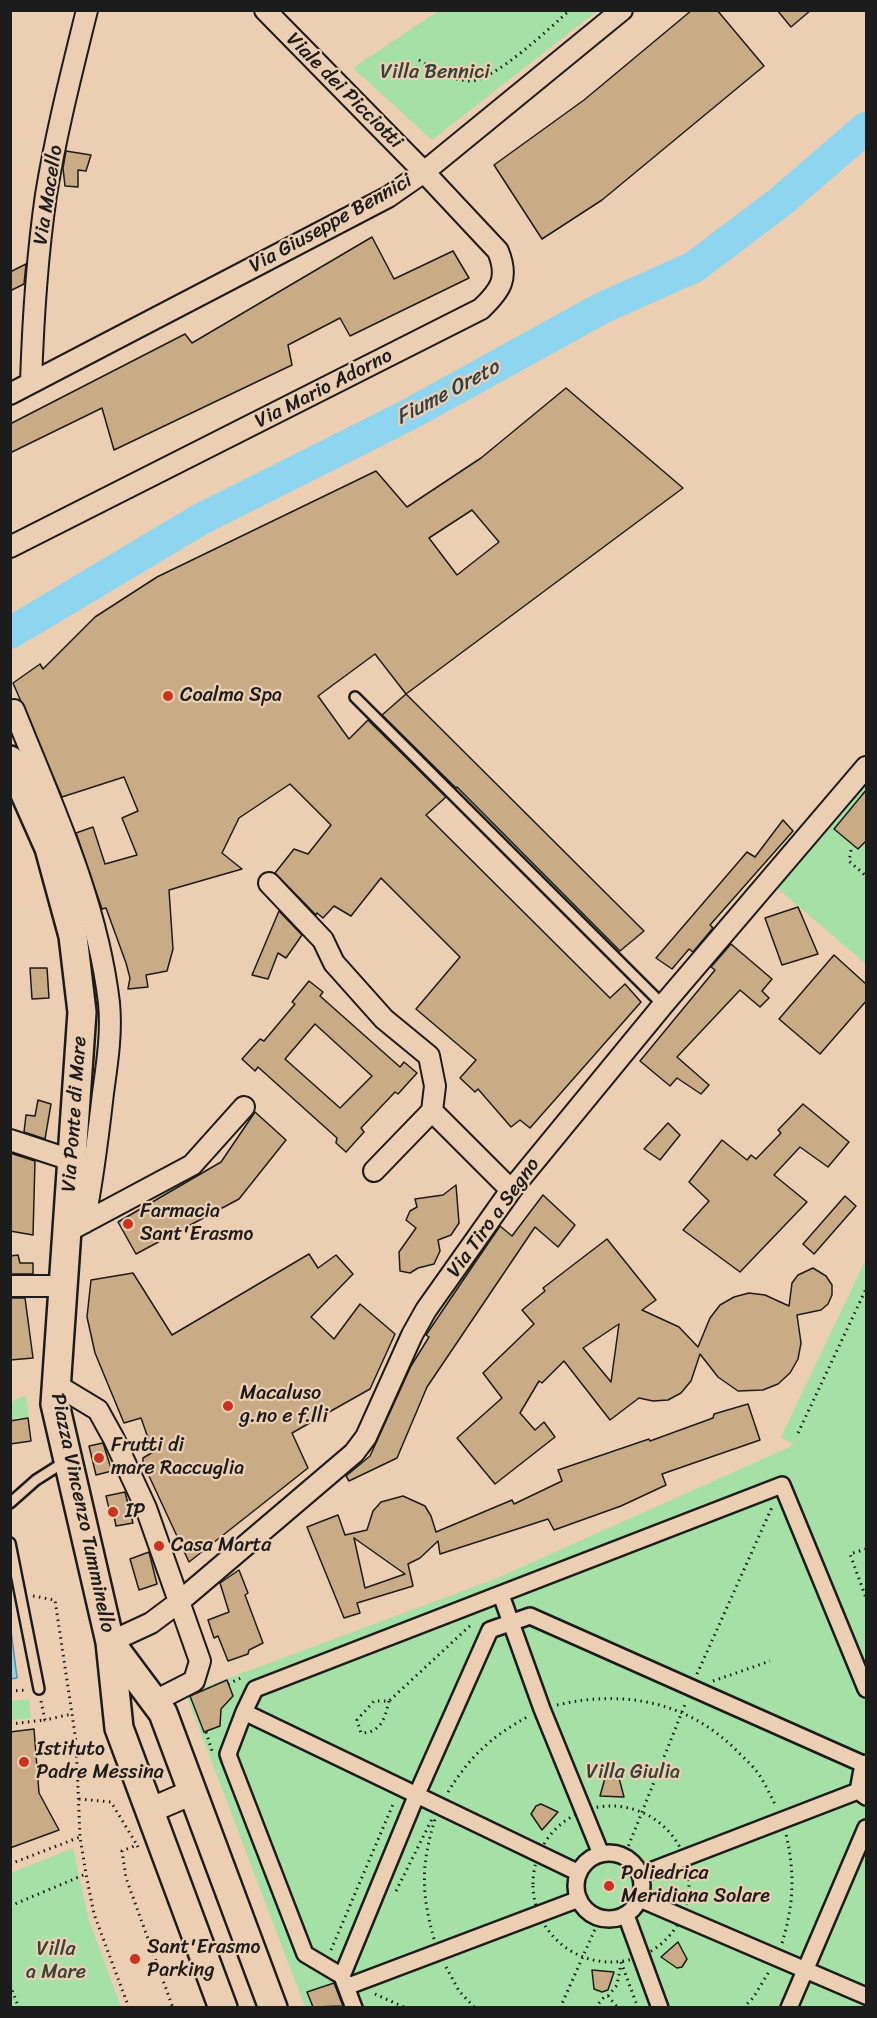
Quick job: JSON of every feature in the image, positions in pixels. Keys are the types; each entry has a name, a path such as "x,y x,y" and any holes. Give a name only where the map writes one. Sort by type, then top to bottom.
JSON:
{"main road":[{"name":"Via Ponte di Mare","path":"10,760 49,848 73,936 82,1012 71,1160 75,1228 62,1286 55,1384"},
{"name":"Piazza Vincenzo Tumminello","path":"55,1384 55,1404 110,1642 119,1728 223,2007"},
{"path":"110,1642 163,1713 273,2007"}],"street":[{"name":"Via Macello","path":"31,383 34,303 46,194 87,10"},
{"name":"Viale dei Picciotti","path":"265,10 424,172"},
{"name":"Via Giuseppe Bennici","path":"10,394 388,197 424,172 622,10"},
{"name":"Via Mario Adorno","path":"10,547 481,309 499,292 505,267 498,251 424,172"},
{"path":"14,710 85,893 99,940 109,1005 108,1053 93,1176 75,1228"},
{"name":"Via Tiro a Segno","path":"110,1642 151,1623 179,1602 354,1453 366,1437 412,1335 426,1310 511,1190 663,1005 867,767"},
{"path":"269,883 323,940 334,963 384,1019 429,1056 435,1086 432,1111 374,1171"},
{"path":"75,1228 192,1165 244,1107"},
{"path":"432,1111 511,1190"},
{"path":"10,1140 71,1160"},
{"path":"10,1286 62,1286"},
{"path":"55,1384 98,1410 114,1439 146,1508 200,1661 194,1681 155,1701"},
{"path":"367,2007 305,1954 230,1760 228,1754 255,1689 782,1485 867,1689"},
{"path":"501,1595 601,1854"},
{"path":"348,1993 417,1794 490,1630 530,1616 865,1763 862,1794 640,1875"},
{"path":"244,1713 579,1873"},
{"path":"151,1810 193,1792"},
{"path":"789,2007 867,1828"},
{"path":"601,1854 624,1857 640,1875 642,1883 640,1899 626,1915 609,1920 600,1918 585,1908 579,1899 577,1882 579,1873 585,1864 601,1854"},
{"path":"348,1993 367,1980 579,1899"},
{"path":"640,1899 867,1996"},
{"path":"626,1915 660,2007"}],"lane":[{"path":"355,697 663,1005"},
{"path":"10,1503 36,1480 68,1460"},
{"path":"10,1543 39,1689"}],"path":[{"path":"419,60 446,76 473,81 517,57 570,10"},
{"path":"850,850 849,861 867,876"},
{"path":"798,1433 867,1289"},
{"path":"624,1857 691,1688 782,1485"},
{"path":"867,1549 850,1554 867,1598"},
{"path":"20,1594 55,1600 72,1714 80,1837 86,1875 94,1914 129,2007"},
{"path":"389,1701 374,1701 357,1720 361,1733 371,1733 384,1722 389,1701 475,1622 490,1630"},
{"path":"708,1682 770,1660"},
{"path":"39,1689 45,1720"},
{"path":"10,1724 72,1714"},
{"path":"78,1799 111,1802 137,1845 141,1856"},
{"path":"392,1899 439,1805"},
{"path":"613,1807 642,1812 660,1823 675,1839 685,1858 690,1877 689,1898 683,1917 672,1934 658,1947 641,1956 621,1962 595,1961 583,1957 565,1947 550,1933 539,1914 534,1895 534,1874 539,1853 550,1835 566,1821 584,1811 613,1807"},
{"path":"10,1864 80,1837"},
{"path":"137,1845 122,1851 126,1878 173,2007"},
{"path":"10,1906 86,1875"},
{"path":"560,2007 600,1918"},
{"path":"595,2007 617,1985 621,1962"},
{"path":"621,1962 639,2007"},
{"path":"367,1980 373,1993 406,2007"},
{"path":"10,1985 20,2007"},
{"path":"608,1996 618,2007"},
{"path":"743,2007 753,1998"}],"green space":[{"name":"Villa Bennici","path":"438,11 597,11 432,140 353,68"},
{"path":"866,781 866,964 776,887"},
{"name":"Villa Giulia","path":"866,1259 866,2007 305,2007 186,1694 495,1579 794,1445 781,1437"},
{"path":"26,1396 29,1417 11,1419 11,1403"},
{"path":"29,1699 31,1718 11,1720 11,1701"},
{"name":"Villa a Mare","path":"73,1848 88,1917 121,2007 11,2007 11,1873"}],"water":[{"path":"10,1622 17,1678 11,1679 10,1679"}],"building":[{"path":"692,10 717,10 764,66 602,200 542,239 494,165 584,100"},
{"path":"777,10 811,10 791,27"},
{"path":"66,151 91,155 86,171 78,170 78,187 65,186 63,168"},
{"path":"372,237 394,279 453,251 469,278 350,336 340,318 288,345 292,365 114,450 102,408 10,453 10,424 185,334 192,343"},
{"path":"26,264 24,284 10,291 10,272"},
{"path":"566,388 683,488 406,694 375,654 318,696 349,739 368,720 446,797 426,815 610,998 625,984 641,1002 530,1128 520,1120 511,1127 478,1089 475,1092 460,1078 476,1060 416,1009 460,957 381,878 351,916 334,906 323,918 317,913 316,915 275,873 294,849 308,854 331,825 290,784 239,818 222,853 242,869 169,890 173,949 167,971 146,975 148,987 128,989 130,978 126,963 106,908 102,909 76,833 93,827 105,864 137,855 122,818 138,811 124,777 62,797 13,683 40,664 43,669 95,617 157,577 376,471 407,507 481,458","holes":["472,510 499,542 457,575 429,538"]},
{"path":"406,694 644,931 620,951 382,715"},
{"path":"867,789 867,840 858,849 834,829"},
{"path":"783,820 793,831 710,925 713,928 693,952 689,949 672,969 656,958 747,852 755,857"},
{"path":"798,907 818,954 782,965 765,918"},
{"path":"279,911 302,935 286,958 278,953 268,979 252,975"},
{"path":"731,944 772,979 762,991 769,998 760,1007 740,990 677,1057 709,1085 701,1094 677,1078 670,1086 640,1061 715,970 711,967"},
{"path":"834,955 867,985 867,1000 820,1054 779,1019"},
{"path":"30,968 47,968 49,998 32,999"},
{"path":"309,981 323,992 320,996 400,1067 404,1062 417,1073 398,1094 395,1092 361,1128 364,1132 346,1152 336,1143 337,1138 258,1067 255,1071 242,1059 260,1039 264,1041 295,1004 292,1002","holes":["315,1024 372,1076 340,1108 285,1059"]},
{"path":"38,1100 51,1104 45,1139 24,1132 26,1115 35,1116"},
{"path":"803,1104 849,1142 828,1167 800,1147 774,1175 807,1202 740,1272 683,1230 709,1201 689,1182 722,1140 747,1160 751,1155 756,1159 781,1133 778,1130"},
{"path":"255,1112 286,1140 239,1199 136,1254 118,1222 221,1162"},
{"path":"668,1123 680,1135 660,1160 644,1149"},
{"path":"10,1153 35,1161 33,1235 10,1231"},
{"path":"456,1185 459,1223 451,1235 438,1240 440,1251 434,1264 418,1268 410,1273 400,1271 399,1252 416,1228 406,1220 410,1211 417,1207 415,1199 443,1195"},
{"path":"543,1195 575,1225 558,1247 535,1227 427,1387 397,1458 349,1481 346,1476 370,1456 411,1366 429,1337 426,1335 474,1264 500,1226 512,1236"},
{"path":"845,1196 856,1206 814,1254 803,1244"},
{"path":"607,1239 656,1300 642,1310 679,1327 698,1347 710,1318 720,1305 734,1297 749,1293 765,1295 789,1306 792,1283 798,1275 813,1268 826,1276 832,1285 832,1295 828,1304 821,1310 797,1315 801,1343 798,1359 790,1373 778,1384 763,1390 738,1391 718,1377 700,1354 691,1381 681,1393 668,1400 653,1401 639,1398 610,1420 564,1361 542,1383 539,1381 520,1413 535,1430 544,1422 555,1437 495,1484 457,1438 502,1398 483,1373 534,1324 522,1310 545,1291 543,1288","holes":["619,1324 611,1382 583,1348"]},
{"name":"Macaluso g.no e f.lli","path":"309,1254 318,1268 336,1255 353,1274 311,1317 334,1339 360,1304 395,1334 370,1389 292,1433 308,1468 189,1562 143,1463 143,1458 153,1452 141,1418 124,1423 95,1353 87,1317 91,1280 133,1273 172,1335"},
{"path":"18,1255 20,1263 33,1263 33,1274 10,1274 10,1256"},
{"path":"10,1298 25,1298 33,1358 10,1360"},
{"path":"748,1404 760,1440 662,1474 666,1485 621,1506 554,1530 548,1519 440,1554 438,1541 420,1558 408,1564 413,1586 357,1603 360,1613 344,1618 307,1527 338,1515 345,1535 367,1530 373,1511 381,1502 403,1496 425,1506 436,1532 512,1500 514,1504 562,1481 558,1470 649,1439 650,1441 713,1418 714,1414","holes":["354,1538 405,1574 365,1588"]},
{"path":"28,1418 31,1441 10,1444 10,1421"},
{"path":"103,1443 112,1471 96,1475 89,1446"},
{"path":"125,1492 133,1523 116,1526 114,1516 111,1517 106,1496"},
{"path":"149,1552 157,1584 139,1590 130,1559"},
{"path":"239,1570 248,1593 245,1595 263,1643 249,1650 248,1654 228,1661 218,1636 214,1638 208,1620 229,1612 220,1583"},
{"path":"227,1680 233,1696 221,1709 220,1726 204,1732 190,1696"},
{"name":"Istituto Padre Messina","path":"34,1729 39,1793 59,1830 10,1848 10,1732"},
{"path":"614,1776 619,1778 624,1797 600,1796 605,1778"},
{"path":"541,1804 558,1812 542,1830 531,1814 536,1806"},
{"path":"678,1942 687,1959 682,1967 677,1968 661,1957"},
{"path":"592,1970 614,1972 608,1990 602,1992 594,1989"},
{"path":"334,1983 343,2006 313,2007 307,1992"}],"waterway":[{"name":"Fiume Oreto","path":"10,633 201,519 410,414 602,308 694,267 780,202 866,128"}],"place":[{"name":"Coalma Spa","path":"168,696"},
{"name":"Farmacia Sant'Erasmo","path":"128,1224"},
{"name":"Macaluso g.no e f.lli","path":"228,1406"},
{"name":"Frutti di mare Raccuglia","path":"99,1458"},
{"name":"IP","path":"113,1512"},
{"name":"Casa Marta","path":"159,1546"},
{"name":"Istituto Padre Messina","path":"24,1762"},
{"name":"Poliedrica Meridiana Solare","path":"609,1886"},
{"name":"Sant'Erasmo Parking","path":"135,1959"}]}
